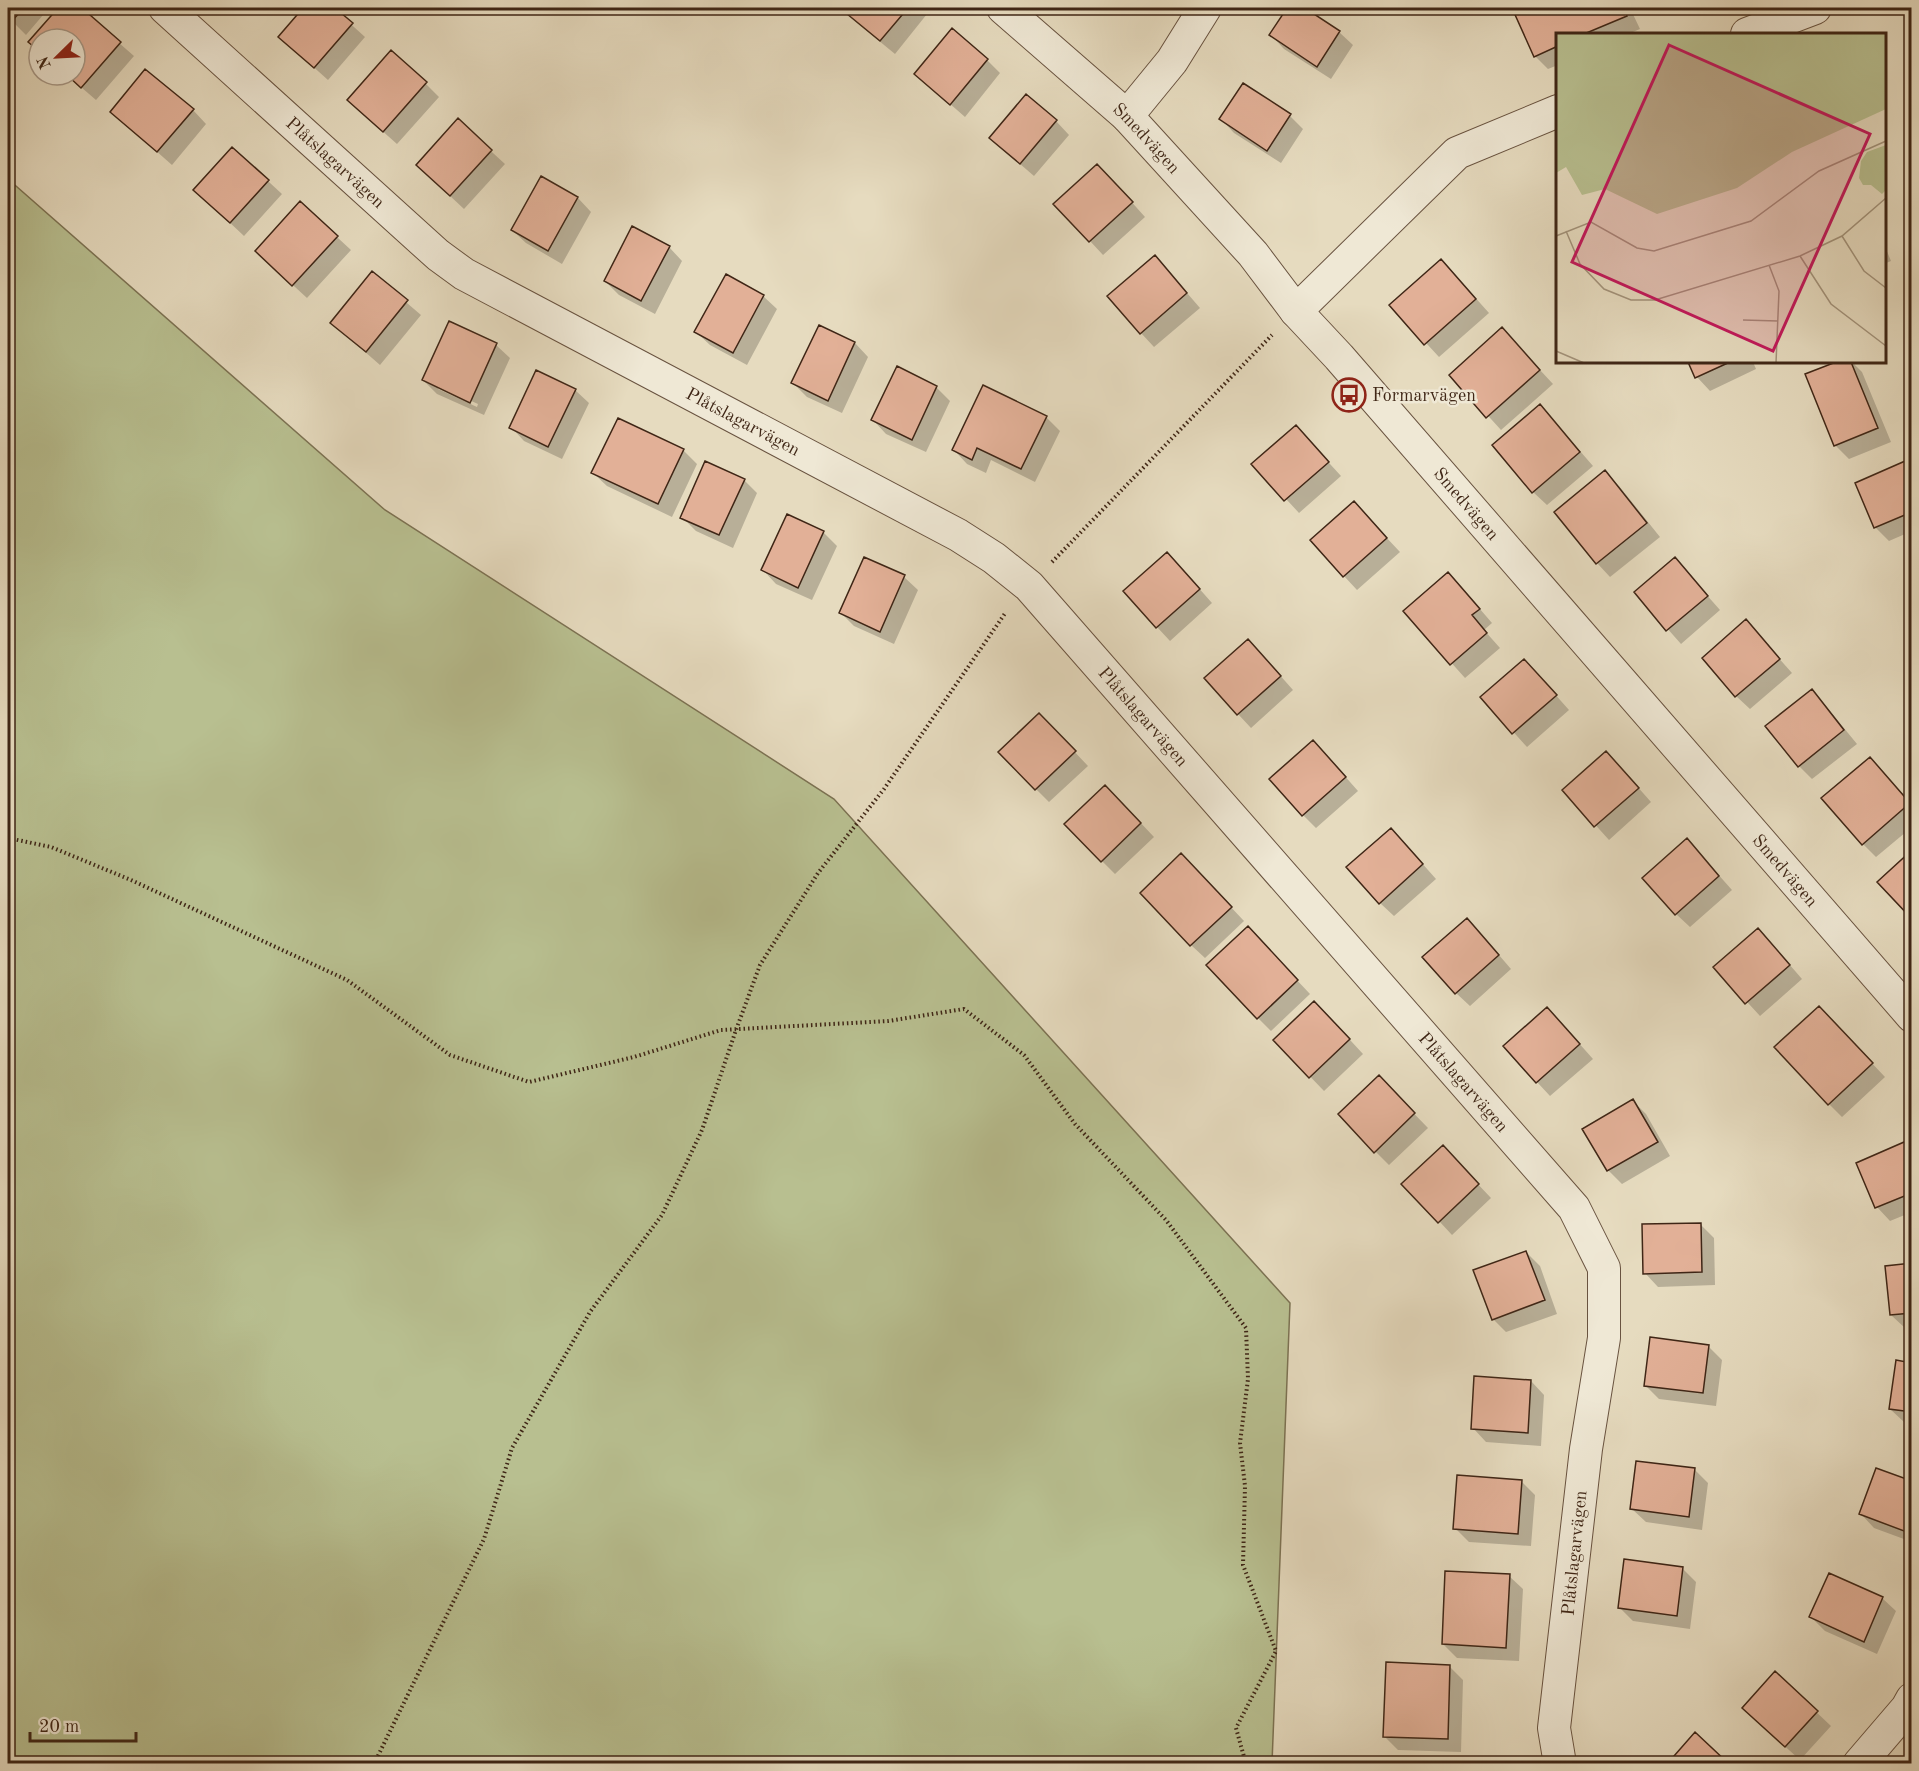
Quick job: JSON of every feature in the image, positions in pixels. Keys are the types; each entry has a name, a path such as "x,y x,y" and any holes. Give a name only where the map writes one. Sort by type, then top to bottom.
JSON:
{"street":[{"name":"Plåtslagarvägen","path":"165,8 438,255 464,274 958,535 994,558 1020,596 1574,1208 1604,1268 1604,1338 1586,1449 1554,1728 1560,1764"},
{"name":"Smedvägen","path":"1003,8 1127,116 1253,254 1296,311 1911,1016"},
{"path":"1127,116 1172,61 1204,8"},
{"path":"1750,33 1815,8"},
{"path":"1296,311 1457,153 1556,111"},
{"path":"1859,1764 1907,1708 1911,1700"}],"path":[{"path":"374,1764 484,1539 512,1448 590,1312 662,1215 702,1130 760,965 818,873 884,789 1020,596 1296,311"},
{"path":"8,838 51,847 347,980 450,1055 529,1082 634,1057 709,1033 888,1021 964,1009 1024,1055 1075,1124 1166,1220 1246,1328 1248,1379 1240,1443 1245,1486 1243,1565 1276,1651 1236,1728 1245,1764"}],"green space":[{"path":"8,179 385,510 834,799 1290,1303 1272,1763 8,1763"}],"building":[{"path":"8,8 24,8 11,22 8,19"},
{"path":"58,8 82,8 121,42 87,81 87,27 41,27"},
{"path":"303,8 335,8 353,23 314,68 278,37"},
{"path":"842,8 908,8 880,41"},
{"path":"1287,8 1305,8 1340,31 1317,67 1269,35"},
{"path":"1512,8 1624,8 1627,16 1586,33 1556,33 1556,47 1534,57"},
{"path":"952,28 988,59 950,105 914,74"},
{"path":"391,50 427,82 383,132 347,100"},
{"path":"145,69 194,109 157,152 110,112"},
{"path":"1243,83 1291,114 1267,151 1219,119"},
{"path":"1026,94 1057,120 1020,164 989,138"},
{"path":"458,118 492,150 450,196 416,165"},
{"path":"232,147 269,180 230,223 193,190"},
{"path":"1097,164 1133,202 1089,242 1053,204"},
{"path":"541,176 578,197 548,251 511,230"},
{"path":"300,201 338,236 292,286 255,251"},
{"path":"632,226 670,246 641,301 604,281"},
{"path":"1155,255 1187,293 1140,334 1107,296"},
{"path":"1441,259 1476,299 1424,345 1389,305"},
{"path":"372,271 408,300 366,352 330,323"},
{"path":"726,274 764,295 733,353 694,332"},
{"path":"449,321 497,343 470,403 422,380"},
{"path":"819,325 855,342 828,401 791,383"},
{"path":"1502,327 1540,370 1486,418 1449,375"},
{"path":"1688,363 1728,363 1695,378"},
{"path":"1833,363 1851,363 1878,428 1834,446 1805,374"},
{"path":"897,366 937,386 912,440 871,420"},
{"path":"536,370 576,389 548,447 509,428"},
{"path":"983,385 1047,416 1021,469 977,448 972,460 952,450"},
{"path":"1540,404 1580,452 1532,493 1492,445"},
{"path":"618,418 684,449 658,504 591,473"},
{"path":"1296,425 1329,462 1284,501 1251,464"},
{"path":"1912,458 1912,512 1874,528 1855,483"},
{"path":"705,461 745,479 719,535 680,518"},
{"path":"1605,470 1647,523 1596,564 1554,512"},
{"path":"1354,501 1387,538 1343,577 1310,540"},
{"path":"787,514 824,531 798,588 761,570"},
{"path":"1167,552 1200,589 1156,628 1123,591"},
{"path":"864,557 905,575 880,632 839,613"},
{"path":"1675,557 1708,596 1666,631 1634,592"},
{"path":"1448,572 1480,609 1472,615 1487,633 1450,665 1403,611"},
{"path":"1746,619 1780,659 1735,697 1702,658"},
{"path":"1248,639 1281,676 1237,715 1204,678"},
{"path":"1524,659 1557,695 1512,734 1480,697"},
{"path":"1812,689 1844,730 1798,767 1765,726"},
{"path":"1039,713 1076,751 1035,790 998,752"},
{"path":"1313,740 1346,777 1302,816 1269,779"},
{"path":"1606,751 1639,788 1594,827 1562,790"},
{"path":"1870,757 1910,803 1862,845 1821,798"},
{"path":"1105,785 1141,823 1101,862 1064,824"},
{"path":"1391,828 1423,864 1379,904 1346,867"},
{"path":"1687,838 1719,876 1675,915 1642,878"},
{"path":"1912,850 1912,919 1877,882"},
{"path":"1181,853 1232,907 1190,946 1140,893"},
{"path":"1467,918 1499,955 1455,994 1422,957"},
{"path":"1248,926 1298,980 1257,1019 1206,965"},
{"path":"1758,928 1790,965 1745,1004 1713,967"},
{"path":"1314,1001 1350,1039 1309,1078 1273,1040"},
{"path":"1819,1006 1873,1063 1828,1105 1774,1047"},
{"path":"1547,1007 1580,1044 1536,1083 1503,1046"},
{"path":"1379,1075 1415,1113 1374,1153 1338,1114"},
{"path":"1633,1099 1658,1142 1607,1171 1582,1129"},
{"path":"1911,1139 1912,1193 1875,1208 1856,1163"},
{"path":"1443,1145 1479,1184 1438,1223 1401,1184"},
{"path":"1701,1223 1702,1272 1643,1274 1642,1224"},
{"path":"1526,1251 1545,1300 1492,1320 1473,1270"},
{"path":"1912,1263 1912,1313 1890,1315 1885,1266"},
{"path":"1650,1337 1709,1345 1703,1393 1644,1386"},
{"path":"1896,1360 1912,1363 1912,1412 1889,1409"},
{"path":"1474,1376 1531,1380 1528,1433 1471,1429"},
{"path":"1636,1461 1695,1468 1689,1517 1630,1509"},
{"path":"1876,1468 1912,1481 1912,1534 1859,1514"},
{"path":"1457,1475 1522,1480 1518,1534 1453,1529"},
{"path":"1624,1559 1683,1567 1677,1616 1618,1608"},
{"path":"1445,1571 1510,1574 1506,1648 1442,1644"},
{"path":"1829,1573 1883,1597 1864,1642 1809,1617"},
{"path":"1386,1662 1450,1665 1448,1739 1383,1737"},
{"path":"1775,1671 1818,1711 1785,1747 1742,1708"},
{"path":"1695,1732 1729,1764 1667,1764"}],"place":[{"name":"Formarvägen","path":"1349,395"}]}
